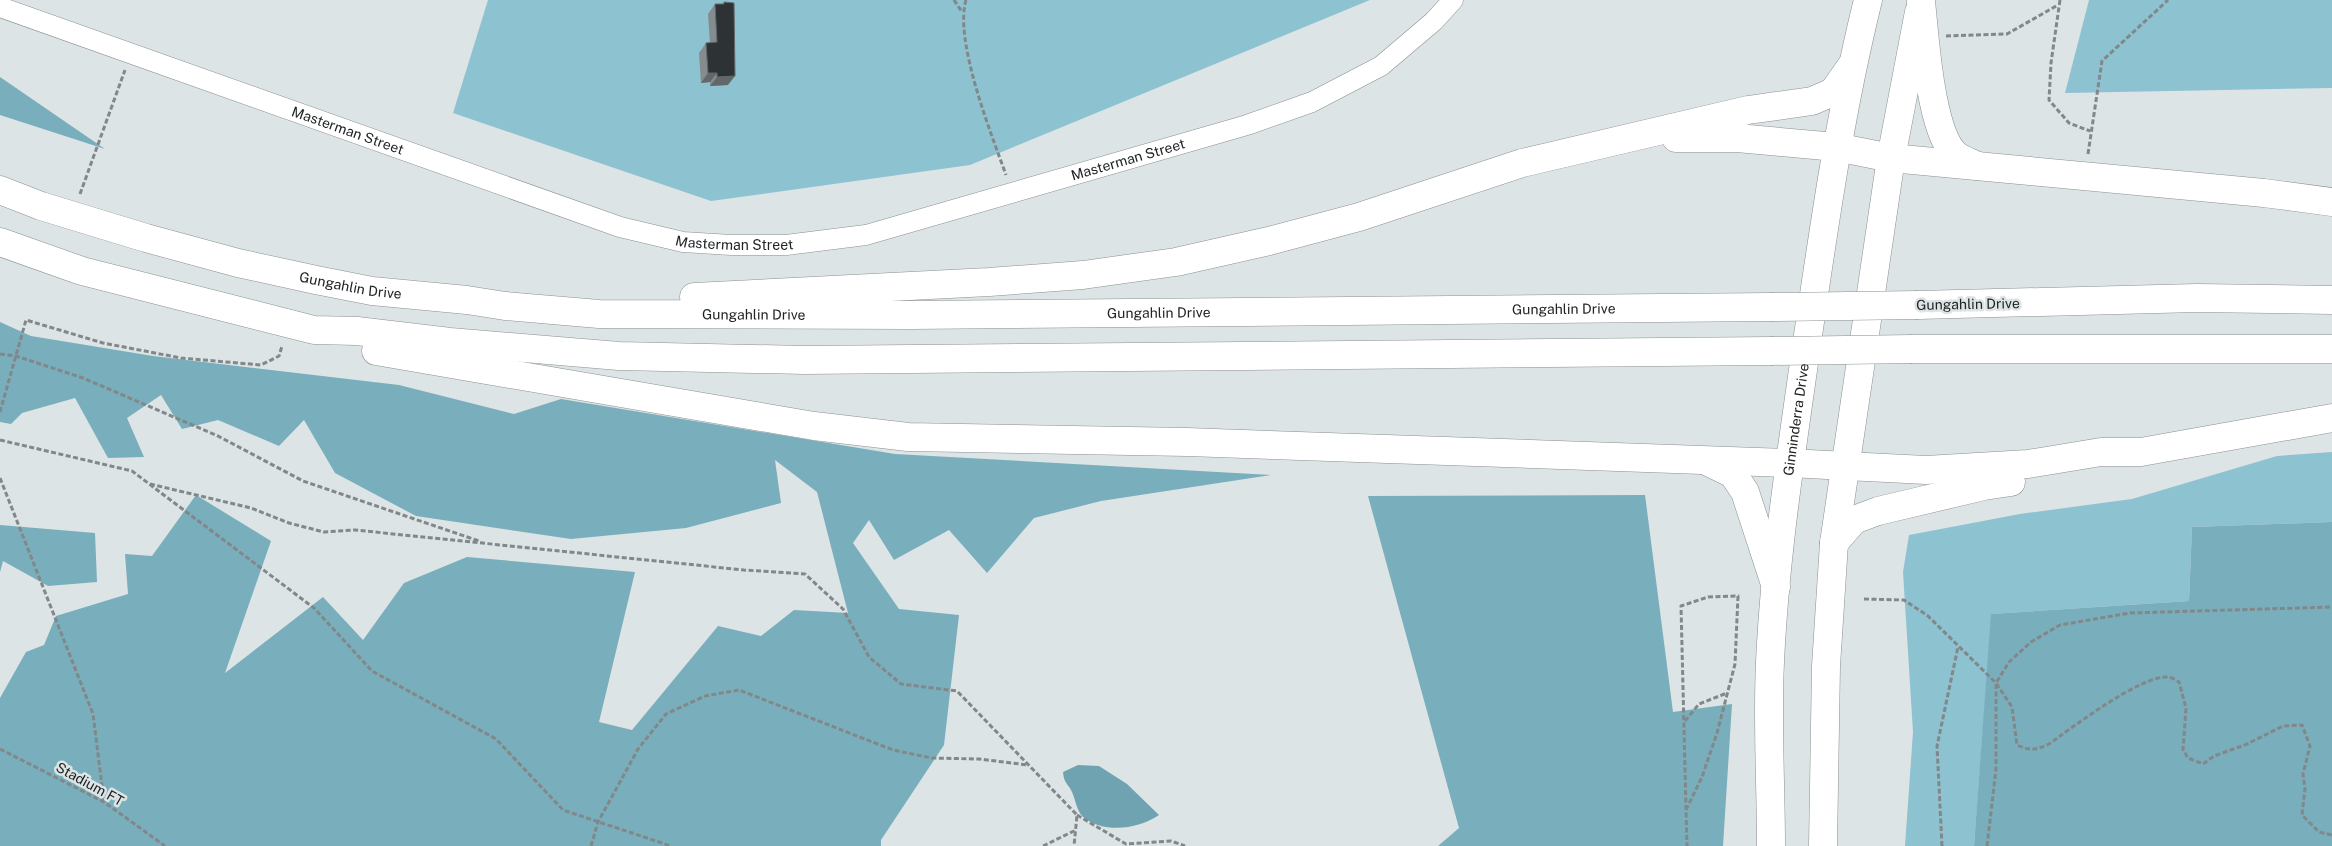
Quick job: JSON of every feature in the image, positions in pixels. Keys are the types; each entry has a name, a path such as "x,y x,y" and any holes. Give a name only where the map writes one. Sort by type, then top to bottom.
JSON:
{"main road":[{"name":"Ginninderra Drive","path":"1771,846 1770,663 1776,587 1790,463 1836,147 1852,65 1868,0"},
{"path":"1921,1 1929,85 1944,135 1956,155 1981,168"},
{"path":"1823,846 1826,666 1834,543 1891,158 1921,1"},
{"path":"467,300 556,296 707,298 894,288 1083,275 1176,262 1269,241 1359,217 1522,163 1748,110 1812,101 1833,92 1852,65"},
{"path":"1624,139 1737,138 1816,144 1891,158 2332,202"},
{"name":"Gungahlin Drive","path":"0,190 72,215 238,263 316,280 372,291 467,300 505,306 599,314 709,316 1918,306 2197,298 2332,300"},
{"path":"0,242 82,271 301,327 354,346 814,426 908,437 1196,443 1790,463 1926,470 1970,469 2028,464 2101,452 2141,452 2332,418"},
{"path":"301,327 610,355 714,359 1771,351 1912,348 2332,349"},
{"path":"1834,543 1854,520 1878,510 1984,486 2098,470 2141,452"},
{"path":"1705,460 1733,474 1745,492 1776,587"}],"street":[{"name":"Masterman Street","path":"0,7 620,227 683,242 786,246 866,235 1247,124 1312,102 1381,66 1434,21 1453,0"}],"path":[{"path":"954,0 963,12"},
{"path":"966,0 963,12 965,45 986,117 1012,191"},
{"path":"2060,0 2050,63 2049,100 2069,123 2090,131"},
{"path":"2086,177 2090,131 2102,61 2168,0"},
{"path":"1925,39 1956,34 2007,34 2058,4"},
{"path":"72,215 131,54"},
{"path":"0,412 26,320 103,343 181,358 261,366 279,356 301,327"},
{"path":"0,354 16,356 83,378 157,408 218,436 303,481 485,543"},
{"path":"0,440 132,471 314,608 372,671 496,739 563,810 671,846"},
{"path":"0,478 93,714 104,802"},
{"path":"150,484 251,508 289,523 324,532 355,530 744,570 805,574 842,609 869,657 901,684 957,691 1077,815 1126,844 1171,841 1185,846"},
{"path":"1686,810 1702,777 1717,732 1735,664 1738,596 1708,597 1682,606 1684,722 1686,810 1687,846"},
{"path":"1864,599 1904,600 1928,616 1996,683 2012,708 2017,745 2026,750 2041,748 2049,744 2136,687 2151,680 2169,677 2179,682 2186,708 2183,750 2188,758 2203,764 2214,756 2245,745 2283,726 2302,725 2310,746 2303,774 2305,789 2302,815 2319,832 2332,836"},
{"path":"1987,846 1996,769 1996,683 2009,662 2031,642 2060,625 2130,613 2332,607"},
{"path":"1942,846 1938,746 1958,646"},
{"path":"592,846 598,822 638,748 666,714 705,696 739,690 893,750 932,758 979,759 1028,765"},
{"path":"1684,722 1699,704 1727,693"},
{"name":"Stadium FT","path":"0,749 104,802 165,846"},
{"path":"1074,846 1077,815"},
{"path":"1043,846 1076,830"}],"shaded area":[{"path":"488,0 1370,0 970,165 711,201 453,113"},
{"path":"2089,0 2332,0 2332,88 2065,93"},
{"path":"0,77 105,149 0,115"},
{"path":"0,322 31,336 153,356 399,385 514,414 561,399 895,454 1271,475 1101,501 1034,518 987,573 949,530 894,560 869,520 853,543 899,609 959,615 944,745 881,840 881,846 0,846 0,698 26,652 44,645 56,616 128,594 125,554 152,556 196,495 271,541 225,673 323,597 363,640 404,583 467,557 635,572 599,722 632,730 718,626 761,636 794,610 848,613 817,492 775,460 781,503 686,528 571,539 416,516 335,473 304,420 279,446 218,420 182,429 161,395 127,418 144,457 108,458 75,398 22,413 11,424 0,422"},
{"path":"2332,452 2332,522 2192,527 2189,601 1992,614 1974,846 1905,846 1913,732 1903,572 1909,535 2020,514 2132,499 2277,456"},
{"path":"1645,495 1673,712 1732,704 1723,846 1438,846 1459,828 1368,496"},
{"path":"2332,522 2332,846 1974,846 1991,614 2189,601 2192,527"},
{"path":"0,525 95,533 97,582 48,586 3,561 0,572"},
{"path":"1078,765 1099,766 1127,784 1159,815 1143,823 1123,828 1104,827 1094,824 1083,817 1065,781 1063,772"}],"building":[{"path":"724,2 734,3 735,76 717,77 717,73 708,73 706,43 717,42 715,4 724,4"}]}
